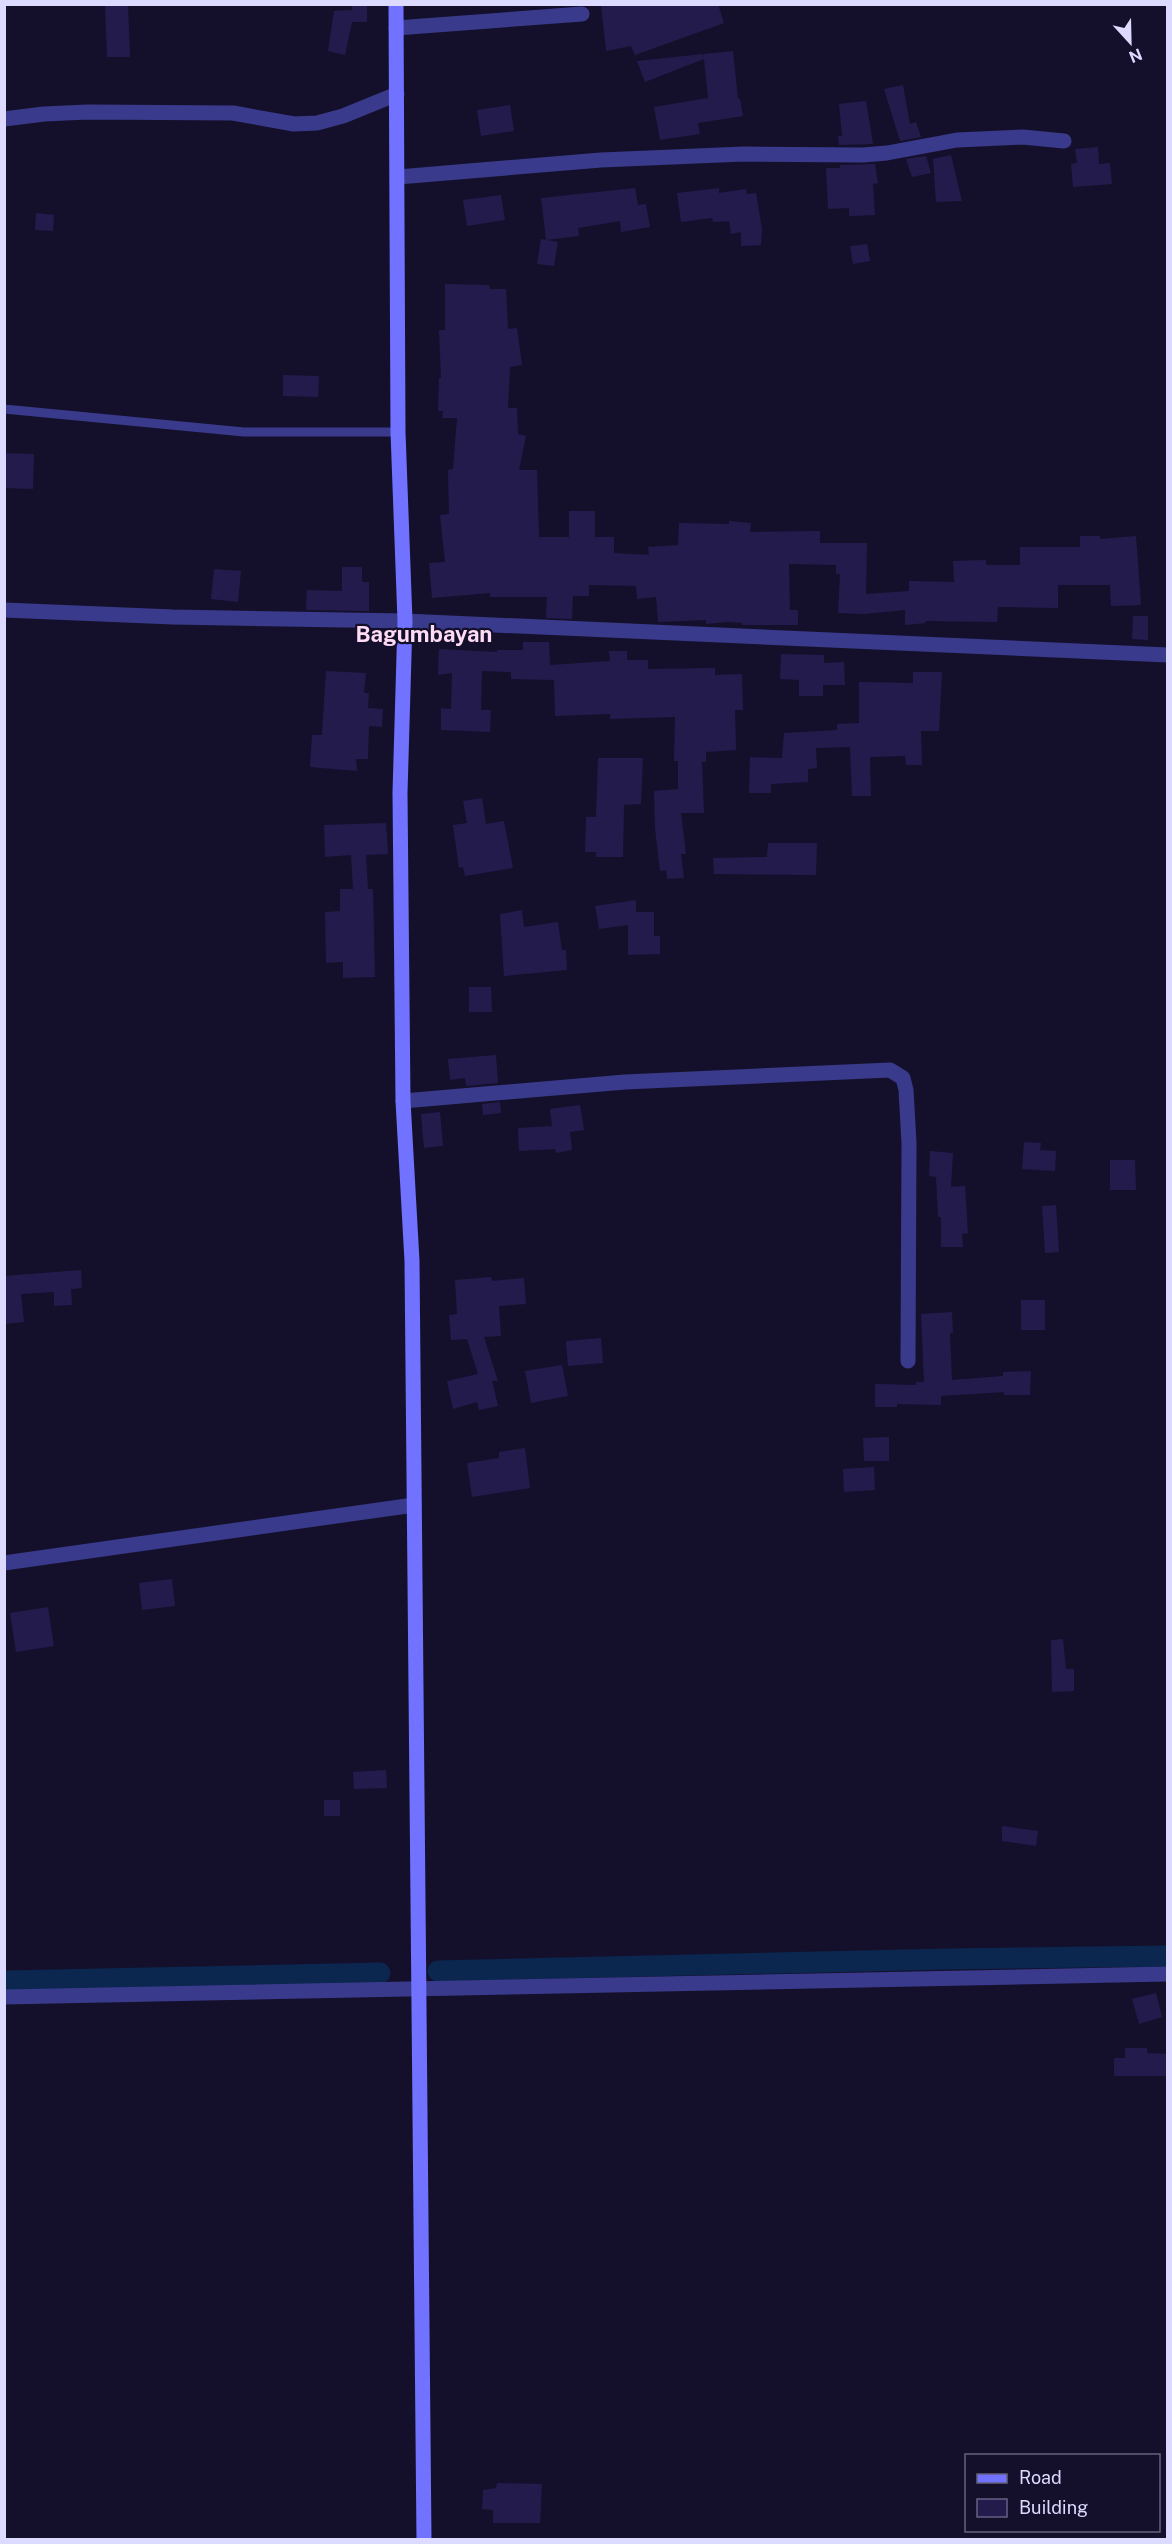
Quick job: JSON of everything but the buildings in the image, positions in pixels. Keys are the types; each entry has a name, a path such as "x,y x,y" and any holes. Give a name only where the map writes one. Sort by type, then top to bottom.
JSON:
{"main road":[{"path":"396,4 398,432 405,621 400,793 403,1101 412,1261 424,2540"}],"street":[{"path":"396,28 582,14"},
{"path":"4,119 88,112 233,113 294,124 317,123 343,116 396,94"},
{"path":"398,177 601,160 744,153 863,155 887,153 957,140 1023,137 1064,141"},
{"path":"4,610 173,617 405,621 1167,654"},
{"path":"403,1101 625,1082 890,1070 897,1073 903,1078 906,1090 909,1143 908,1361"},
{"path":"4,1563 414,1505"},
{"path":"4,1997 1167,1974"}],"lane":[{"path":"4,409 244,432 398,432"}],"waterway":[{"path":"438,1971 1168,1956"},
{"path":"4,1981 380,1973"}],"district":[{"name":"Bagumbayan","path":"424,634"}]}
